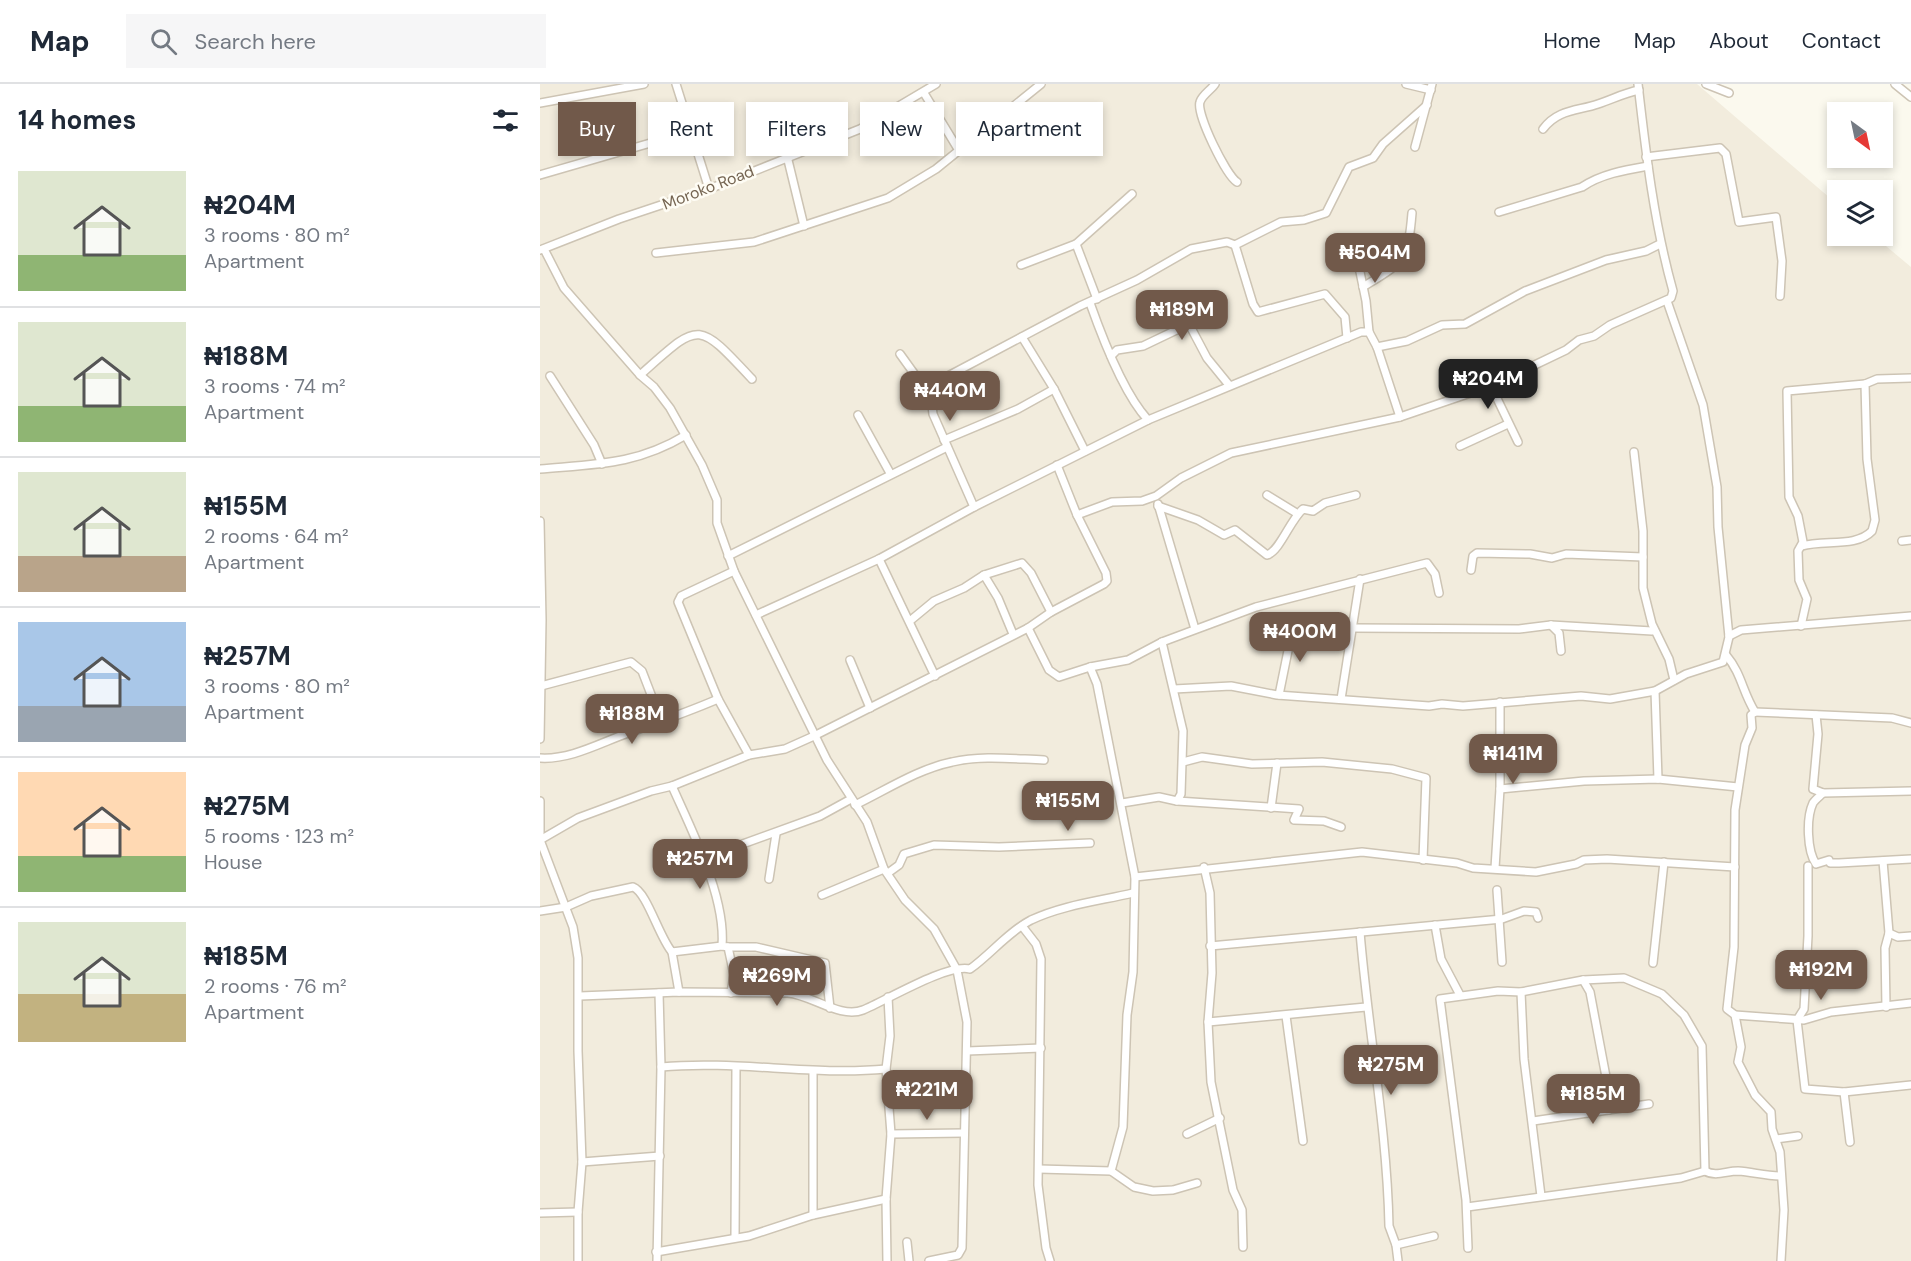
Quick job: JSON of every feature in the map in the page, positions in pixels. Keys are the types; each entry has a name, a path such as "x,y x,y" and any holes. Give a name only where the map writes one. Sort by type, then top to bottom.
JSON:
{"street":[{"path":"540,104 644,84"},
{"path":"676,84 682,102"},
{"name":"Moroko Road","path":"848,133 860,129 936,84"},
{"path":"1018,102 1041,84"},
{"path":"1215,84 1203,96 1200,109 1222,165 1237,182"},
{"path":"1406,84 1432,87 1415,147"},
{"path":"1706,84 1729,93"},
{"path":"1895,84 1911,97"},
{"path":"1077,514 1112,502 1142,501 1156,496 1181,478 1231,453 1400,417 1491,386 1566,350 1579,340 1594,336 1610,325 1655,303 1666,301 1673,291 1660,244 1646,156 1639,87 1598,104 1569,109 1548,122 1543,129"},
{"path":"924,93 956,146"},
{"path":"931,397 948,376 1137,280 1191,249 1227,242 1235,245 1281,222 1304,220 1326,213 1349,166 1373,158 1383,144 1427,105"},
{"path":"540,176 648,144"},
{"path":"1646,156 1720,148 1726,154 1739,222 1776,217 1782,261 1780,296"},
{"path":"656,253 754,242 888,198 920,181 956,151"},
{"path":"699,156 709,189"},
{"path":"787,156 804,226"},
{"name":"Moroko Road","path":"542,249 619,219 709,189 787,156"},
{"path":"1500,212 1582,187 1593,180 1611,174 1648,166"},
{"path":"1021,265 1077,244 1132,194"},
{"path":"1363,287 1401,263 1408,249 1412,213"},
{"path":"1353,238 1369,332 1377,347 1400,417"},
{"path":"1077,244 1111,356 1138,410 1148,420"},
{"path":"1377,347 1407,341 1442,325 1465,324 1525,291 1606,260 1646,251 1660,244"},
{"path":"1235,245 1253,304 1258,312 1325,294 1345,317 1347,338"},
{"path":"542,249 564,288 640,375 654,387 686,435 717,500 717,523 734,571 814,736 874,838 886,871 905,900 934,929 957,970 967,1022 961,1252 929,1261"},
{"path":"1174,689 1231,686 1279,695 1429,706 1463,706 1581,696 1610,699 1655,691 1674,680 1723,662 1729,636 1718,526 1717,487 1704,405 1666,301"},
{"path":"1111,356 1117,351 1143,346 1190,324 1207,358 1229,386"},
{"path":"756,615 879,559 974,507 1148,420 1347,338 1369,332"},
{"path":"640,375 679,341 693,334 702,334 711,337 726,350 752,379"},
{"path":"1022,337 1054,389 1085,451"},
{"path":"900,354 931,397 933,414 974,507"},
{"path":"550,376 602,464"},
{"path":"1802,546 1798,516 1789,496 1787,391 1911,378"},
{"path":"1801,626 1806,599 1799,580 1798,551 1802,546 1813,542 1858,540 1872,531 1875,520 1866,459 1865,384"},
{"path":"1491,386 1518,442"},
{"path":"728,556 1054,389"},
{"path":"858,415 890,474"},
{"path":"1460,446 1508,424"},
{"path":"540,469 602,464 649,454 686,435"},
{"path":"1634,452 1643,531 1647,606 1669,660 1674,680"},
{"path":"540,839 578,818 651,791 672,786 749,755 785,748 814,736 1028,628 1051,612 1107,581 1106,573 1077,514 1057,465"},
{"path":"1049,470 1062,480"},
{"path":"1267,495 1298,514"},
{"path":"1158,506 1198,520 1224,535 1235,530 1267,555 1274,552 1303,509 1313,511 1325,503 1356,495"},
{"path":"1156,496 1195,629"},
{"path":"540,521 540,739"},
{"path":"1902,541 1911,540"},
{"path":"1471,570 1473,556 1477,553 1530,554 1552,558 1566,554 1643,557"},
{"path":"879,559 911,620 935,676"},
{"path":"1028,628 1052,675 1059,677 1128,660 1162,642 1256,607 1427,563 1435,574 1439,593"},
{"path":"911,620 934,601 964,588 984,574 1024,564 1051,612"},
{"path":"734,571 681,596 678,602 718,699 749,755"},
{"path":"984,574 1013,634"},
{"path":"1341,699 1360,579"},
{"path":"1729,636 1741,630 1911,616"},
{"path":"1353,628 1519,629 1551,625 1652,631"},
{"path":"1551,625 1559,633 1561,651"},
{"path":"1279,695 1293,626"},
{"path":"1162,642 1183,731 1181,794 1177,801"},
{"path":"1726,655 1737,666 1748,700 1755,712"},
{"path":"850,660 870,708"},
{"path":"541,686 631,662 642,671 662,723"},
{"path":"1090,668 1097,684 1135,877 1133,972 1127,1016 1123,1127 1112,1171"},
{"path":"1655,691 1658,779"},
{"path":"540,758 565,755 662,723 718,699"},
{"path":"1495,868 1500,789 1500,702"},
{"path":"1755,712 1892,718 1911,723"},
{"path":"1755,712 1751,715 1752,728 1745,745 1742,778 1738,787 1734,947 1727,1009 1735,1015 1797,1020 1813,1019 1831,1012 1911,1005"},
{"path":"1816,715 1818,734 1813,789 1823,793 1911,791"},
{"path":"1183,762 1202,757 1252,764 1322,762 1331,765 1364,765 1426,778 1423,860"},
{"path":"704,858 776,834 799,822 820,816 952,762 974,759 1044,760"},
{"path":"1271,808 1277,763"},
{"path":"1500,789 1584,781 1658,779 1738,787"},
{"path":"672,786 704,858 734,975 731,993"},
{"path":"1823,793 1814,803 1808,835 1811,856 1816,864 1829,860 1830,863 1883,861"},
{"path":"1122,803 1159,797 1177,801 1299,809 1294,820 1324,821 1341,827"},
{"path":"540,801 540,839 566,907 578,958 580,996 578,1051 582,1162 578,1212 578,1261"},
{"path":"769,879 776,834"},
{"path":"822,895 899,866 904,854 934,845 999,847 1090,843"},
{"path":"1135,877 1185,872 1204,867 1362,852 1536,872 1576,864 1584,860 1607,859 1735,867"},
{"path":"1883,861 1880,862 1911,859"},
{"path":"1883,861 1889,933 1885,948 1886,1008"},
{"path":"1653,963 1664,862"},
{"path":"1808,866 1808,936 1804,1009 1797,1020 1805,1089 1844,1092 1911,1085"},
{"path":"1204,867 1210,893 1212,973 1208,1022 1211,1082 1233,1190 1242,1210 1243,1247"},
{"path":"540,911 566,907 591,896 636,888 643,894 664,943 672,952 679,992"},
{"path":"1497,890 1502,962"},
{"path":"580,996 679,992 802,994 830,1008 861,1011 921,982 962,967 970,969 1022,926 1043,914 1133,893"},
{"path":"1210,946 1502,919 1524,911 1536,912 1538,918"},
{"path":"1435,925 1441,959 1460,995"},
{"path":"1022,926 1036,944 1041,959 1039,1169 1042,1221 1050,1261"},
{"path":"1360,932 1366,1007 1380,1103 1389,1226 1396,1245 1398,1261"},
{"path":"1889,933 1898,937 1911,936"},
{"path":"672,952 725,947 756,947 825,963 830,1008"},
{"path":"1468,1248 1467,1207 1440,999 1498,991 1521,992 1583,980 1624,978 1648,986 1662,994 1684,1015 1702,1046 1705,1171"},
{"path":"1583,980 1590,992 1610,1098 1609,1110"},
{"path":"1521,992 1524,1059 1541,1196"},
{"path":"657,1261 661,1067 659,993"},
{"path":"887,1261 886,1199 891,1134 886,1069 890,1036 888,997"},
{"path":"1208,1022 1366,1007"},
{"path":"1735,1015 1741,1047 1738,1062 1755,1095 1771,1112 1784,1210 1781,1261"},
{"path":"1286,1016 1303,1141"},
{"path":"967,1051 1041,1048"},
{"path":"661,1067 706,1065 813,1072 886,1069"},
{"path":"735,1238 736,1067"},
{"path":"813,1072 813,1215"},
{"path":"1844,1092 1850,1142"},
{"path":"1533,1121 1649,1104"},
{"path":"1187,1134 1220,1118"},
{"path":"891,1134 964,1133"},
{"path":"1776,1139 1798,1136"},
{"path":"582,1162 660,1156"},
{"path":"1039,1169 1112,1171 1134,1187 1153,1191 1173,1190 1197,1183"},
{"path":"1467,1207 1681,1178 1705,1171 1712,1174 1738,1171 1756,1176 1781,1176"},
{"path":"656,1252 749,1236 813,1215 886,1199"},
{"path":"540,1213 578,1212"},
{"path":"1396,1245 1434,1236"},
{"path":"908,1242 909,1261"}],"shaded area":[{"path":"540,84 1697,84 1827,195 1827,246 1886,246 1911,267 1911,1261 540,1261"}]}
